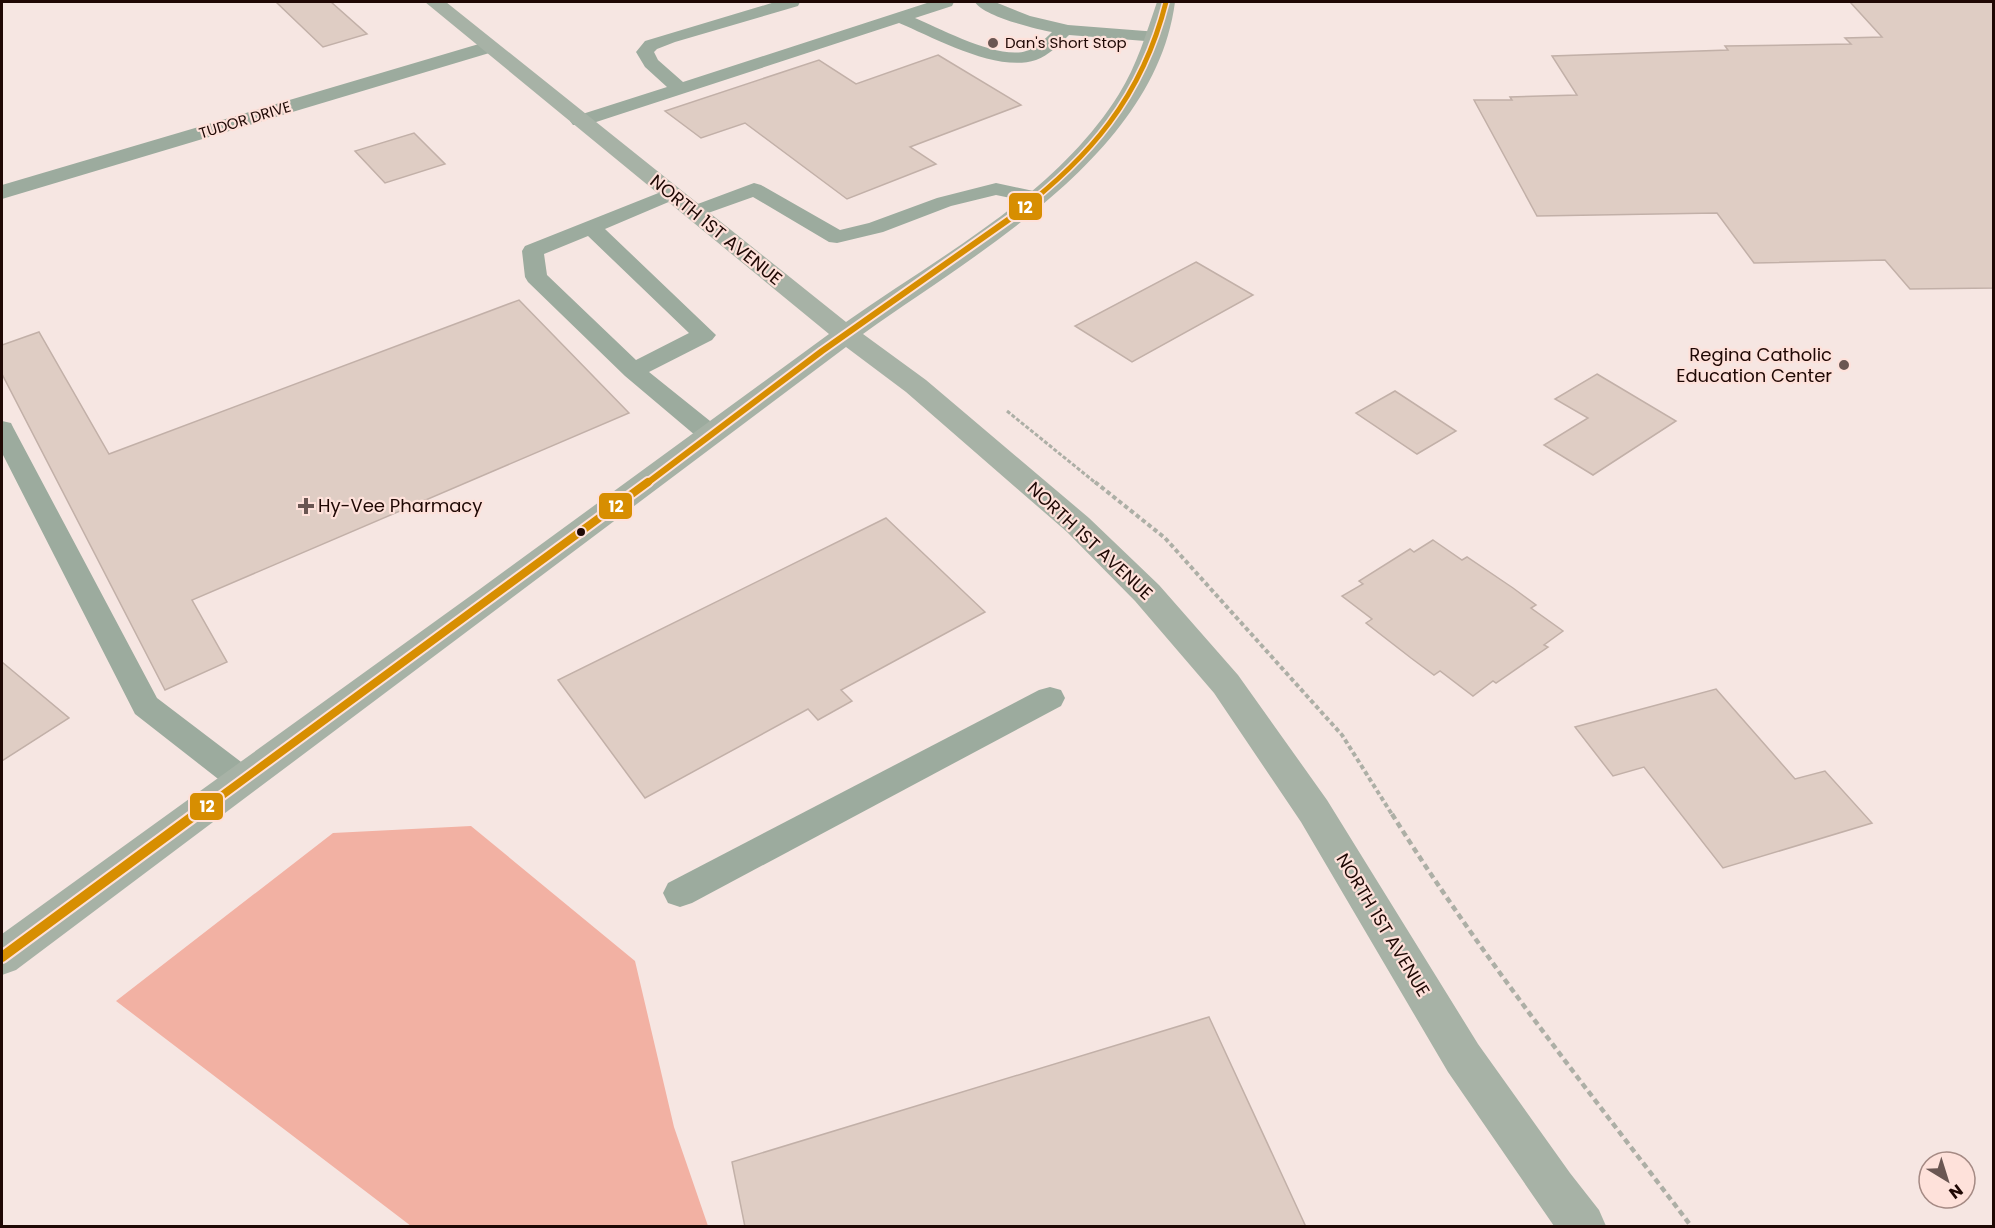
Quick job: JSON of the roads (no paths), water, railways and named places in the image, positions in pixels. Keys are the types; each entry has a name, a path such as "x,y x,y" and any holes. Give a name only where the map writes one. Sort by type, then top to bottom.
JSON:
{"main road":[{"name":"NORTH 1ST AVENUE","path":"435,2 845,334 916,386 1078,525 1147,592 1226,684 1314,811 1463,1058 1583,1227"},
{"path":"2,957 845,334 1007,221 1074,163 1117,114 1147,65 1158,37 1166,2"}],"street":[{"name":"TUDOR DRIVE","path":"2,192 489,47"}],"lane":[{"path":"679,88 651,63 645,52 651,45 792,2"},
{"path":"580,121 946,2"},
{"path":"983,2 1041,25 1065,30 1118,36 1158,37"},
{"path":"899,17 976,48 1014,59 1028,57 1041,51 1065,30"},
{"path":"694,212 754,189 837,237 876,228 944,202 996,189 1036,197"},
{"path":"671,194 533,251 536,277 633,371 711,435"},
{"path":"591,227 704,335 633,371"},
{"path":"2,429 146,706 242,780"},
{"path":"680,893 1050,698"}],"place":[{"name":"Dan's Short Stop","path":"993,43"},
{"name":"Regina Catholic Education Center","path":"1844,365"},
{"name":"Hy-Vee Pharmacy","path":"306,506"}]}
